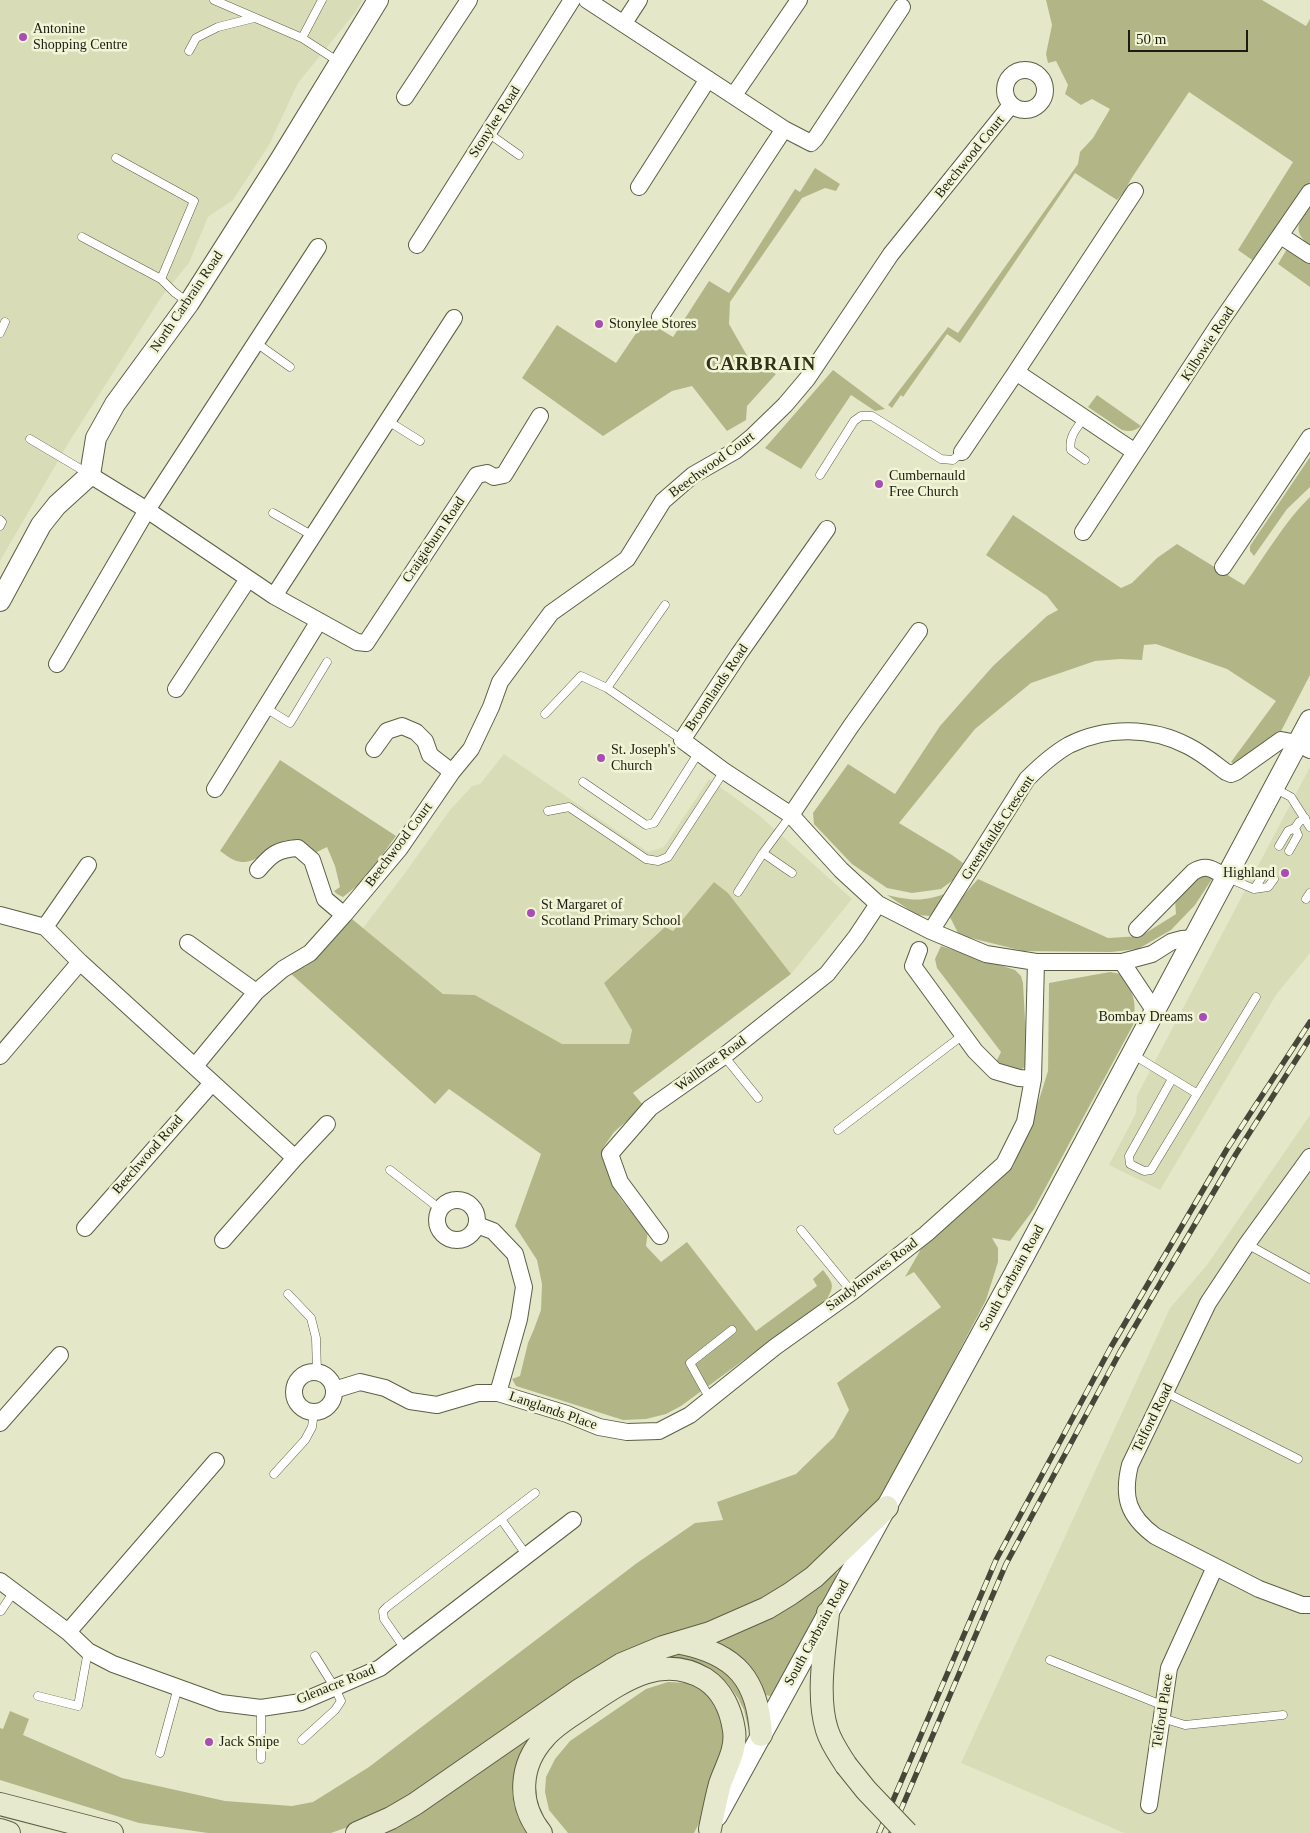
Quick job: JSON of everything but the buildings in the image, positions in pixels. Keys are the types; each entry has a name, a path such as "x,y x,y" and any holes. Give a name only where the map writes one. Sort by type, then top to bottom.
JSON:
{"main road":[{"path":"357,1833 415,1804 578,1691 622,1664 663,1647 681,1643 732,1624 790,1594 814,1577 887,1507"},
{"path":"828,1613 822,1687 824,1716 832,1743 846,1765 866,1790 908,1833"},
{"path":"681,1643 700,1646 726,1659 745,1678 753,1690 758,1705 761,1735"},
{"path":"541,1833 530,1816 523,1788 526,1768 536,1748 557,1726 610,1689 650,1671 666,1667 682,1669 696,1674 709,1682 727,1704 732,1717 734,1741 732,1755 720,1784 709,1831"},
{"path":"0,1799 25,1812"},
{"path":"0,1804 112,1833"},
{"path":"0,1830 9,1833"}],"street":[{"name":"North Carbrain Road","path":"90,475 96,438 115,404 189,303 280,160 378,0"},
{"path":"406,97 469,0"},
{"name":"Stonylee Road","path":"417,245 572,0"},
{"path":"587,0 624,22 784,129 811,143 902,7"},
{"path":"624,22 639,0"},
{"path":"734,95 799,0"},
{"path":"639,187 708,79"},
{"name":"Beechwood Court","path":"194,1066 256,992 283,969 310,953 400,848 470,749 491,707 500,682 551,613 627,559 663,501 693,475 735,451 752,438 808,379 892,254 1011,105"},
{"path":"660,317 784,129"},
{"path":"962,452 1135,191"},
{"name":"Kilbowie Road","path":"1083,532 1219,324 1310,192"},
{"path":"1281,236 1310,255"},
{"path":"57,664 147,510 318,247"},
{"path":"274,596 454,318"},
{"path":"1016,372 1135,452"},
{"name":"Craigieburn Road","path":"90,475 147,510 274,596 357,642 366,643 477,475 487,473 494,477 504,475 540,416"},
{"path":"1223,567 1310,437"},
{"path":"0,601 41,525 57,505 90,475"},
{"name":"Broomlands Road","path":"827,529 682,740 724,771 742,781 791,815 841,870 878,904 932,931 986,954 1036,962 1122,962 1152,954 1171,942 1194,938"},
{"path":"176,689 248,579"},
{"path":"214,789 318,621"},
{"path":"791,815 851,726 919,631"},
{"name":"South Carbrain Road","path":"709,1831 887,1507 1274,788 1304,747 1310,720"},
{"path":"374,749 387,731 402,726 416,732 425,741 430,755 452,772"},
{"name":"Greenfaulds Crescent","path":"932,931 1027,779 1045,762 1070,745 1093,736 1125,730 1157,734 1188,746 1231,774 1282,740 1304,747"},
{"path":"258,870 271,855 284,849 298,848 312,860 325,899 344,915"},
{"path":"45,927 88,865"},
{"path":"1137,929 1193,872 1207,867 1226,877"},
{"name":"Wallbrae Road","path":"660,1236 620,1182 610,1154 650,1108 724,1056 827,974 878,904"},
{"path":"0,915 45,927 80,962 295,1158"},
{"path":"188,943 256,992"},
{"path":"918,950 914,966 975,1051 995,1071 1019,1078 1033,1079"},
{"path":"0,1056 80,962"},
{"name":"Sandyknowes Road","path":"659,1431 690,1415 775,1347 852,1292 926,1234 1004,1164 1025,1122 1033,1079 1036,962"},
{"path":"1122,962 1154,1010"},
{"name":"Beechwood Road","path":"85,1228 212,1083"},
{"path":"223,1240 327,1124"},
{"name":"Telford Road","path":"1310,1157 1247,1244 1208,1303 1130,1464 1125,1483 1133,1513 1141,1526 1155,1536 1259,1588 1302,1605 1310,1605"},
{"path":"454,1199 467,1202 476,1212 477,1225 469,1236 457,1240 450,1239 444,1236 437,1224 440,1209 454,1199"},
{"path":"477,1225 493,1231 515,1254 524,1287 519,1319 498,1393"},
{"path":"0,1423 60,1355"},
{"path":"317,1372 329,1378 334,1390 334,1397 326,1408 314,1412 307,1411 296,1403 293,1390 295,1383 304,1374 317,1372"},
{"name":"Langlands Place","path":"334,1390 360,1382 385,1388 410,1401 437,1405 478,1393 498,1393 567,1414 598,1427 627,1432 659,1431"},
{"path":"68,1632 216,1461"},
{"name":"Glenacre Road","path":"0,1582 68,1632 88,1651 113,1664 221,1703 261,1708 301,1702 380,1668 572,1520"},
{"name":"Telford Place","path":"1149,1805 1170,1668 1215,1567"}],"lane":[{"path":"214,0 302,38 339,62"},
{"path":"302,38 322,0"},
{"path":"189,51 196,38 218,27 254,18"},
{"path":"488,133 519,155"},
{"path":"116,158 194,201 161,279"},
{"path":"82,238 161,279 189,303"},
{"path":"0,333 6,322"},
{"path":"255,342 290,367"},
{"path":"820,475 854,421 861,416 872,416 941,459 952,460 962,452"},
{"path":"1084,418 1072,435 1070,444 1071,450 1086,460"},
{"path":"388,421 420,441"},
{"path":"30,439 90,475"},
{"path":"273,513 313,536"},
{"path":"0,520 2,522 0,526"},
{"path":"607,688 666,605"},
{"path":"264,707 290,723 327,662"},
{"path":"545,714 581,676 607,688 682,740"},
{"path":"583,782 646,825 654,823 699,752"},
{"path":"548,812 569,807 646,859 658,861 668,857 724,771"},
{"path":"1274,788 1291,797 1310,827"},
{"path":"738,892 763,853 791,815"},
{"path":"1279,846 1288,831 1295,828 1305,818"},
{"path":"1289,851 1298,835 1295,828"},
{"path":"763,853 792,873"},
{"path":"1254,889 1264,874"},
{"path":"1226,877 1254,889 1268,887 1274,879"},
{"path":"1172,1079 1129,1156 1130,1164 1144,1172 1151,1170 1256,997"},
{"path":"838,1130 963,1035"},
{"path":"1132,1054 1196,1093"},
{"path":"724,1056 758,1098"},
{"path":"390,1170 440,1209"},
{"path":"802,1230 852,1292"},
{"path":"1247,1244 1310,1279"},
{"path":"288,1294 311,1318 316,1338 317,1372"},
{"path":"710,1400 690,1363 732,1330"},
{"path":"1165,1392 1298,1460"},
{"path":"274,1474 305,1440 312,1427 314,1412"},
{"path":"405,1649 384,1619 383,1611 386,1607 535,1493"},
{"path":"501,1519 527,1556"},
{"path":"1,1611 13,1592"},
{"path":"38,1696 78,1706 88,1651"},
{"path":"302,1740 341,1701 315,1656"},
{"path":"1050,1660 1163,1712 1185,1725 1283,1715"},
{"path":"160,1753 178,1687"},
{"path":"261,1708 261,1760"}],"shaded area":[{"path":"0,0 363,0 354,14 298,83 269,145 233,200 208,217 189,263 162,296 69,442 0,561"},
{"path":"1046,0 1262,0 1306,26 1310,19 1310,182 1255,262 1238,250 1293,162 1189,92 1117,200 1075,173 960,343 947,334 903,397 901,395 892,408 888,405 948,327 958,333 1078,164 1080,152 1093,138 1110,109 1092,99 1081,105 1065,94 1068,85 1056,61 1048,63 1046,54 1052,25"},
{"path":"815,168 840,184 836,191 825,188 802,198 730,302 729,324 749,359 776,374 747,406 746,420 727,431 692,386 672,391 603,436 522,378 557,325 616,363 645,320 673,337 709,281 729,293 795,189 800,192"},
{"path":"1310,206 1310,245 1300,235 1299,226 1300,221"},
{"path":"1287,249 1310,264 1310,287 1278,264"},
{"path":"833,370 885,409 875,411 851,395 801,469 765,448"},
{"path":"1097,395 1141,426 1132,431 1122,430 1088,407"},
{"path":"1310,457 1310,487 1287,509 1254,556 1250,551 1250,546"},
{"path":"1310,497 1310,675 1278,737 1236,765 1231,762 1276,701 1227,669 1156,644 1144,645 1142,660 1095,661 1031,683 975,729 899,823 963,863 953,880 941,889 912,893 887,888 852,864 814,824 813,813 848,764 895,794 940,726 993,666 1047,616 1058,610 1047,596 986,555 1013,515 1121,588 1132,583 1157,558 1177,544 1244,585 1283,528"},
{"name":"St Margaret of Scotland Primary School","path":"504,754 648,852 664,847 709,779 760,816 852,899 791,974 728,893 714,883 673,931 604,983 632,1030 630,1044 562,1045 475,995 443,994 363,928 450,810 472,786 480,784"},
{"path":"280,760 396,836 363,881 343,897 334,891 340,887 335,866 327,847 315,853 303,843 292,840 283,841 253,860 244,862 232,859 220,851"},
{"path":"1310,767 1310,953 1276,995 1160,1190 1109,1165 1136,1113 1137,1096 1143,1084"},
{"path":"1201,874 1212,879 1195,905 1171,930 1138,949 1111,952 1023,951 959,935 948,913 978,879 1108,938 1141,936 1176,914 1175,899"},
{"path":"714,882 728,893 791,974 633,1093 644,1106 614,1132 603,1148 609,1175 618,1196 648,1230 646,1246 661,1262 687,1242 756,1331 817,1286 813,1279 823,1270 831,1281 832,1287 827,1299 681,1406 666,1414 646,1419 623,1420 516,1386 512,1379 520,1376 528,1343 541,1310 542,1284 537,1260 515,1226 541,1154 449,1089 435,1104 289,972 306,966 352,919 443,994 475,995 562,1044 629,1044 632,1030 604,983 665,927 673,931"},
{"path":"950,892 942,906 930,916 917,915 887,895 918,900 933,898"},
{"path":"941,946 1015,970 1021,976 1027,1057 1026,1066 1019,1071 1000,1066 996,1062 1001,1052 937,968 935,959"},
{"path":"1110,972 1121,974 1132,993 1135,1010 1133,1025 1034,1209 1010,1241 992,1238 998,1248 998,1262 986,1300 873,1514 793,1583 413,1797 362,1822 331,1833 208,1833 139,1823 0,1780 0,1728 3,1729 10,1711 29,1719 23,1735 122,1778 225,1801 292,1806 313,1802 369,1767 637,1563 695,1523 723,1520 717,1502 796,1474 834,1437 849,1410 837,1383 941,1307 914,1272 905,1277 921,1249 1013,1167 1048,1071 1049,983"},
{"path":"1310,1115 1310,1833 1124,1833 961,1763 1170,1308 1207,1265"},
{"path":"837,1572 835,1582 774,1697 766,1695 756,1677 714,1641 793,1605"},
{"path":"693,1650 722,1661 759,1722 750,1735 744,1710 738,1698 728,1684 716,1673 641,1669 530,1761 538,1833 386,1833 622,1673 644,1663"},
{"path":"668,1682 687,1683 703,1690 717,1701 728,1724 719,1785 694,1833 568,1833 549,1810 545,1792 546,1777 555,1759 570,1741 646,1689"}],"railway":[{"path":"879,1833 996,1560 1111,1347 1227,1149 1310,1022"},
{"path":"891,1833 1006,1564 1120,1352 1236,1154 1310,1038"}],"place":[{"name":"Antonine Shopping Centre","path":"23,37"},
{"name":"Stonylee Stores","path":"599,324"},
{"name":"Cumbernauld Free Church","path":"879,484"},
{"name":"St. Joseph's Church","path":"601,758"},
{"name":"Highland","path":"1285,873"},
{"name":"St Margaret of Scotland Primary School","path":"531,913"},
{"name":"Bombay Dreams","path":"1203,1017"},
{"name":"Jack Snipe","path":"209,1742"}],"district":[{"name":"CARBRAIN","path":"761,365"}]}
